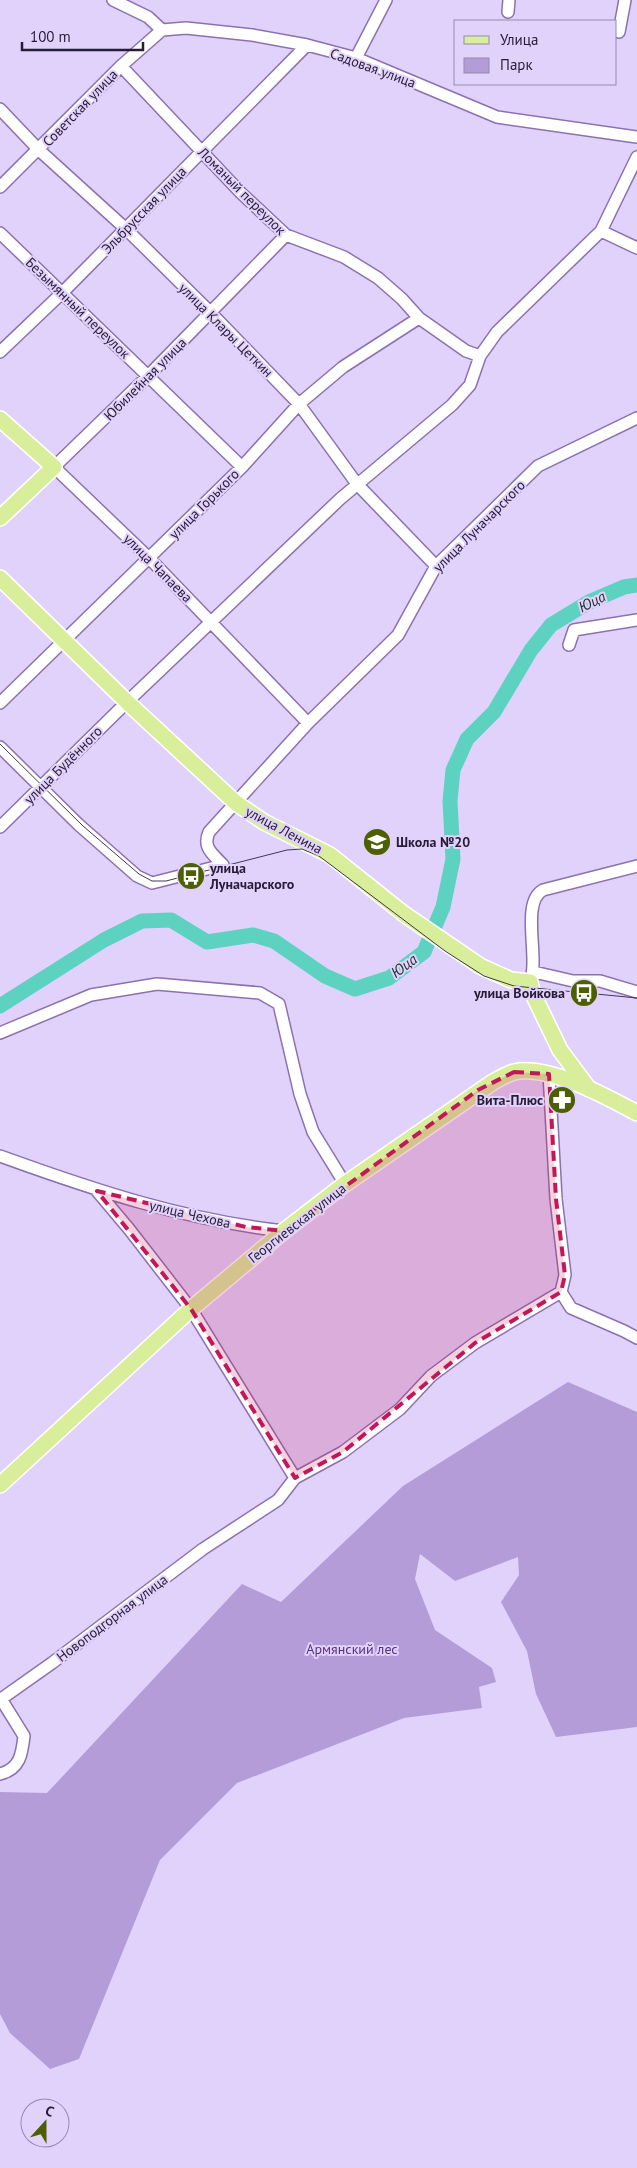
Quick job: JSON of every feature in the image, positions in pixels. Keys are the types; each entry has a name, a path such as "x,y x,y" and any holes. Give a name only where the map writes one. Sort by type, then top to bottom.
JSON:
{"main road":[{"name":"улица Чапаева","path":"0,419 54,467"},
{"name":"Юбилейная улица","path":"0,518 54,467"},
{"name":"улица Ленина","path":"0,578 126,702 236,804 264,822 330,855 404,914 452,949 480,966 511,980 532,977"},
{"path":"532,977 532,992 560,1050 589,1089"},
{"path":"549,1074 556,1064 560,1050"},
{"name":"Георгиевская улица","path":"0,1485 191,1309 284,1231 345,1184 478,1090 502,1077 519,1072 549,1074 589,1089 637,1113"}],"street":[{"path":"113,0 148,17 162,30"},
{"path":"356,58 386,0"},
{"path":"619,32 625,0"},
{"name":"Садовая улица","path":"162,30 186,28 252,35 307,45 356,58 497,117 637,137"},
{"name":"Советская улица","path":"0,187 40,150 121,66 162,30"},
{"name":"Эльбрусская улица","path":"0,352 126,229 307,45"},
{"name":"Ломаный переулок","path":"121,66 241,193 286,235 344,257 378,278 419,318 466,351 480,356"},
{"name":"улица Клары Цеткин","path":"0,109 40,150 126,229 211,313 298,404 357,484 436,566"},
{"name":"улица Будённого","path":"0,827 126,702 357,484 452,405 470,385 480,356 497,332 547,286 601,231 637,157"},
{"path":"601,231 637,248"},
{"name":"Безымянный переулок","path":"0,233 242,467"},
{"name":"Юбилейная улица","path":"54,467 211,313 286,235"},
{"name":"улица Горького","path":"0,703 242,467 298,404 343,367 419,318"},
{"name":"улица Луначарского","path":"41,786 79,825 137,876 152,883 223,865 208,849 205,840 209,832 308,723 398,635 436,566 538,466 637,418"},
{"name":"улица Чапаева","path":"54,467 149,558 308,723"},
{"path":"569,645 574,630 637,620"},
{"path":"0,747 41,786"},
{"path":"637,866 543,890 537,894 533,904 532,922 532,977 573,981 600,980 637,992"},
{"path":"0,1033 91,995 157,984 260,993 279,1004 300,1094 313,1132 345,1184"},
{"path":"549,1074 556,1199 565,1275 561,1292 571,1308 624,1330 637,1338"},
{"name":"улица Чехова","path":"0,1156 96,1191 201,1219 284,1231"},
{"name":"улица Чехова","path":"96,1191 129,1229 191,1309"},
{"name":"Новоподгорная улица","path":"0,1774 8,1772 21,1760 24,1736 0,1698 52,1663 203,1549 278,1500 296,1478 343,1452 400,1409 431,1376 475,1344 561,1292"},
{"path":"191,1309 296,1478"}],"highlighted area":[{"path":"514,1072 549,1074 556,1199 565,1275 561,1292 475,1343 343,1452 295,1478 191,1309 97,1191 246,1227 284,1231 478,1090"}],"green space":[{"name":"Армянский лес","path":"568,1382 637,1412 637,1727 556,1737 536,1694 527,1651 501,1602 519,1575 518,1557 455,1581 420,1554 415,1579 435,1630 492,1668 496,1682 479,1687 482,1708 404,1718 237,1783 160,1860 79,2059 50,2069 10,2033 0,2014 0,1792 47,1793 242,1584 281,1602 403,1486"}],"waterway":[{"name":"Юца","path":"0,1006 104,940 142,921 171,920 207,942 253,935 274,941 325,976 355,989 389,978 424,952 443,907 453,859 450,801 453,770 467,739 494,712 531,650 551,625 589,602 624,587 637,585"}],"tram line":[{"path":"0,744 83,826 139,874 152,881 166,881 287,850 302,849 319,856 445,951 484,976 514,986 637,998"}],"place":[{"name":"Школа №20","path":"377,842"},
{"name":"улица Луначарского","path":"191,876"},
{"name":"улица Войкова","path":"584,993"},
{"name":"Вита-Плюс","path":"562,1100"}]}
